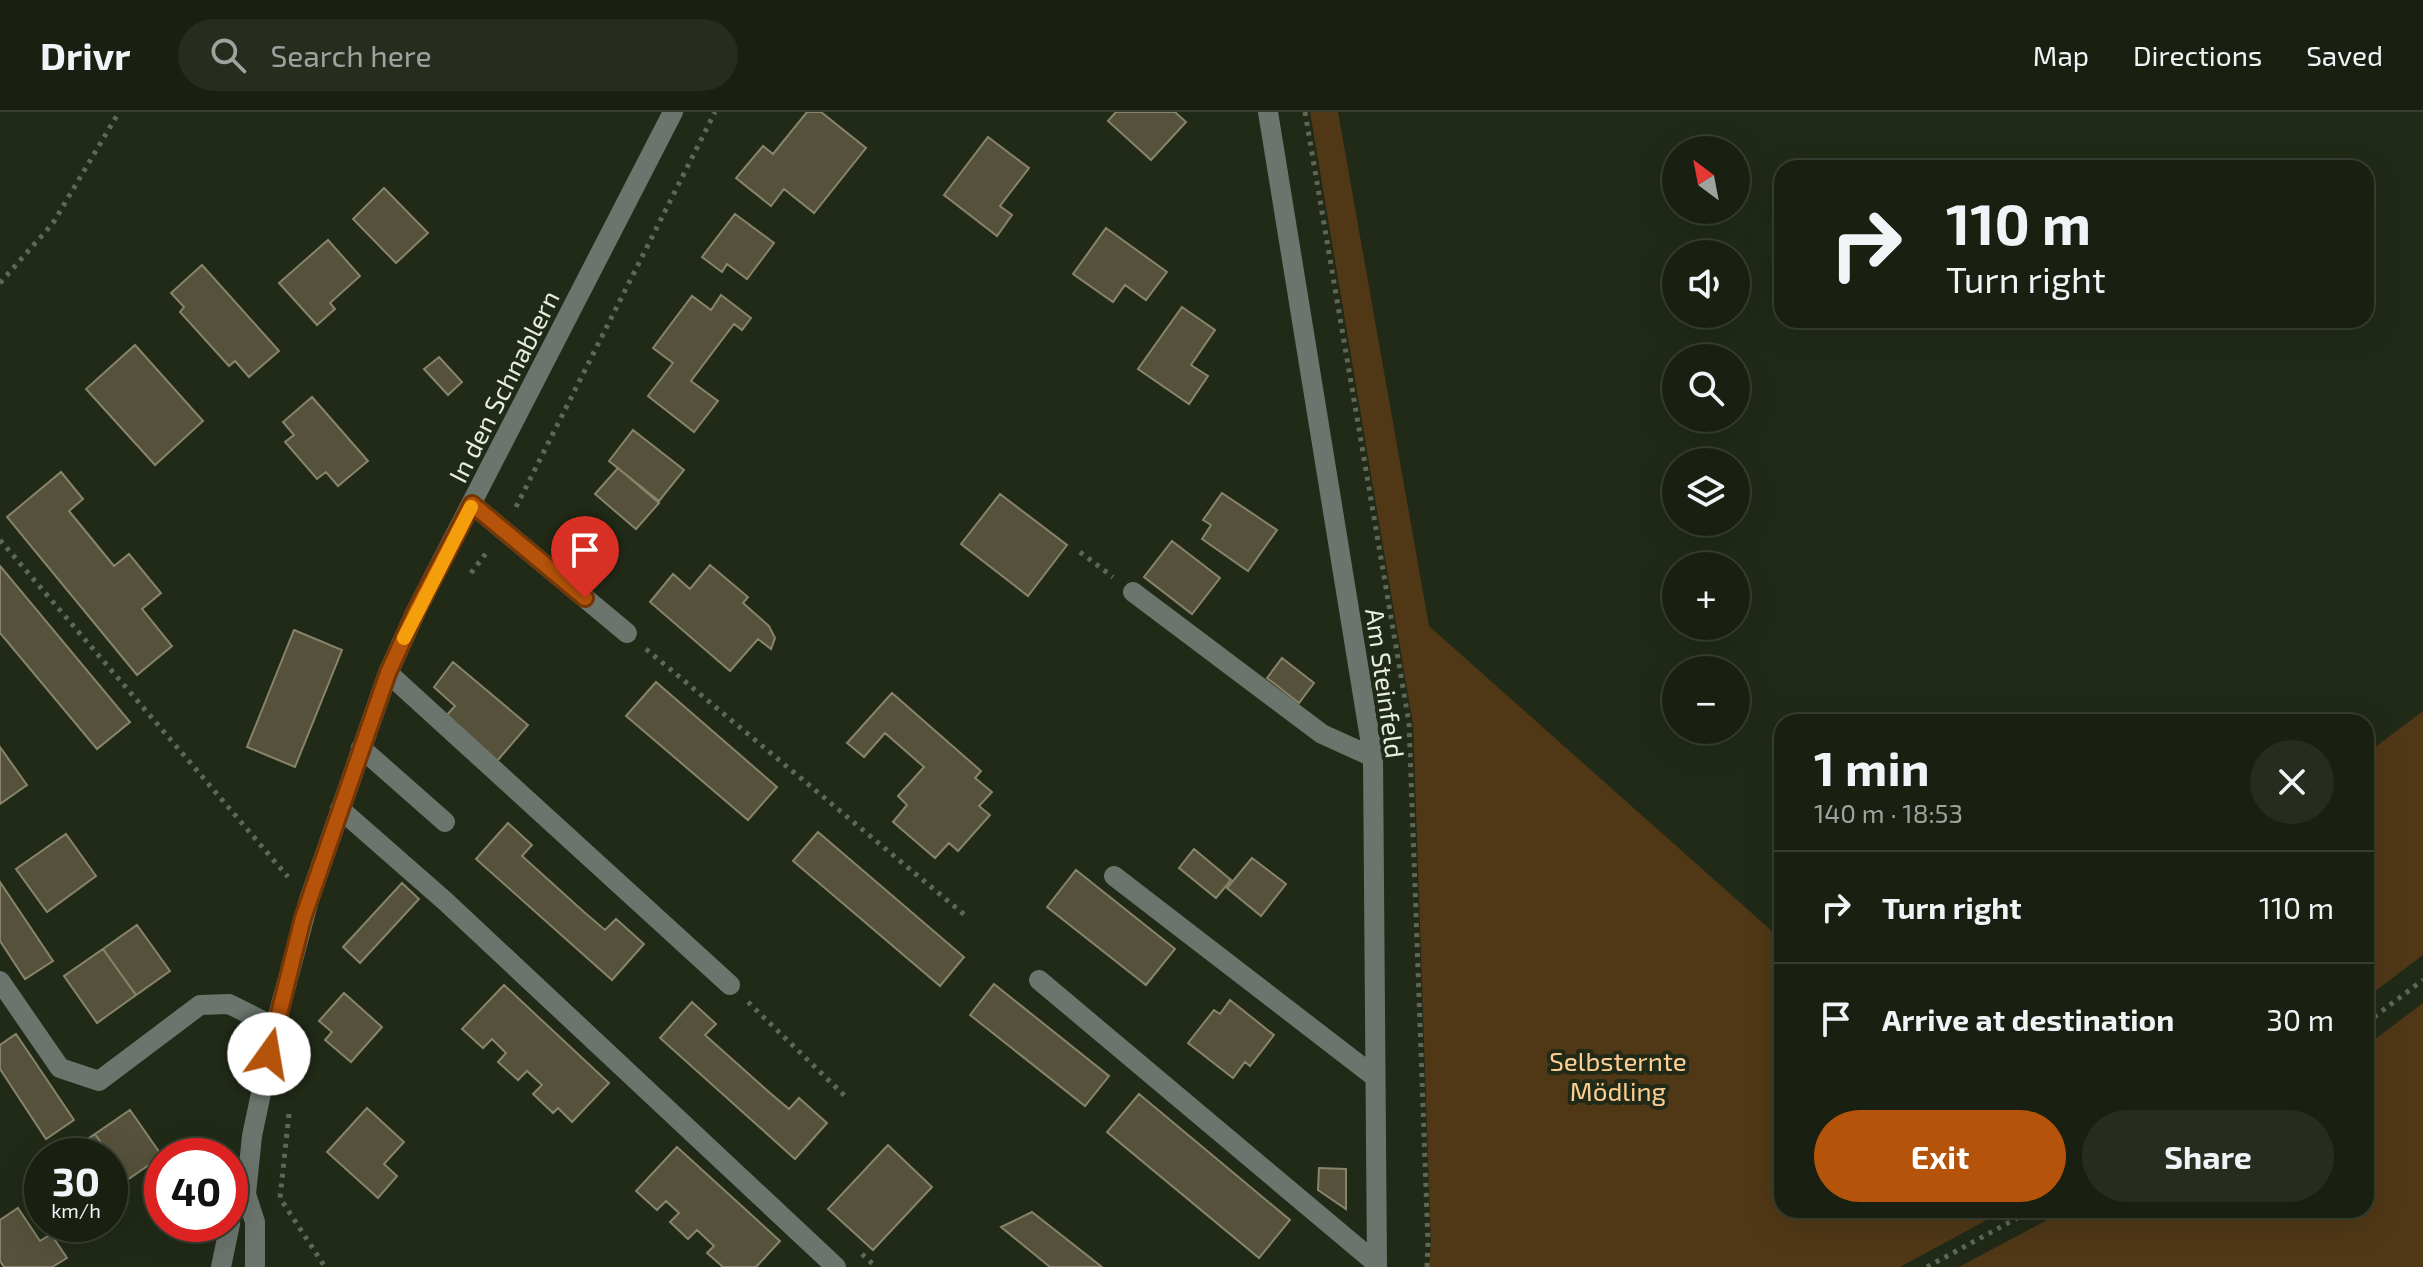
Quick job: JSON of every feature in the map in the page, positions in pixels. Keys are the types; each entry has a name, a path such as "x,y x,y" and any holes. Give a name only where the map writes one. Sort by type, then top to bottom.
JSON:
{"street":[{"name":"In den Schnablern","path":"248,1175 252,1136 275,1027 309,900 388,673 417,609 673,112"},
{"name":"Am Steinfeld","path":"1268,112 1373,757 1377,1266"},
{"path":"472,504 627,633"},
{"path":"1133,592 1322,734 1373,757"},
{"path":"388,673 730,985"},
{"path":"361,748 445,822"},
{"path":"340,809 445,901 836,1267"},
{"path":"1114,876 1375,1077"},
{"path":"1039,980 1377,1266"},
{"path":"0,981 60,1068 99,1081 200,1005 229,1004 275,1027"},
{"name":"In den Schnablern","path":"248,1200 255,1222 255,1267"},
{"name":"In den Schnablern","path":"221,1267 226,1242"}],"path":[{"path":"0,283 53,223 119,112"},
{"path":"469,575 504,531 715,112"},
{"path":"0,540 309,900"},
{"path":"1080,552 1133,592"},
{"path":"627,633 966,916"},
{"path":"2374,1017 2423,980"},
{"path":"730,985 848,1099"},
{"path":"289,1112 280,1198 325,1267"},
{"path":"1927,1267 2017,1218"}],"green space":[{"name":"Selbsternte Mödling","path":"1310,112 1338,112 1429,626 1774,933 1774,1218 1990,1218 1900,1267 1429,1267 1431,1244 1413,724"},
{"path":"2423,711 2423,955 2374,992 2374,748"},
{"path":"2423,1003 2423,1267 1959,1267 2051,1218 2374,1218 2374,1040"}],"building":[{"path":"807,112 821,112 866,148 814,213 784,189 771,206 736,178 763,146 773,154"},
{"path":"1116,112 1175,112 1186,122 1151,160 1108,121"},
{"path":"988,137 1029,168 1000,206 1012,215 997,236 944,195"},
{"path":"384,188 428,233 396,263 353,219"},
{"path":"735,214 774,243 747,279 727,264 722,272 702,257"},
{"path":"1106,228 1167,272 1146,300 1125,285 1113,302 1073,274"},
{"path":"328,240 360,276 330,303 335,309 317,325 279,283"},
{"path":"202,265 279,351 249,377 235,361 229,366 180,312 184,307 171,293"},
{"path":"721,295 751,318 742,330 734,324 691,381 718,401 694,432 648,396 673,363 653,348 692,296 711,310"},
{"path":"1182,307 1215,330 1191,365 1208,376 1189,404 1138,369"},
{"path":"135,345 203,421 155,465 86,389"},
{"path":"439,357 462,382 448,395 424,369"},
{"path":"312,397 368,461 338,486 326,472 317,479 285,442 294,435 283,422"},
{"path":"633,430 684,470 659,501 609,461"},
{"path":"618,468 659,503 636,529 595,494"},
{"path":"61,472 83,499 69,511 114,566 129,554 161,593 142,609 172,646 137,675 7,517"},
{"path":"1222,493 1277,530 1248,571 1202,539 1211,525 1203,520"},
{"path":"1000,494 1067,545 1028,596 961,544"},
{"path":"1172,541 1220,578 1192,614 1144,577"},
{"path":"710,565 748,597 743,603 769,626 775,638 771,649 758,639 730,671 650,602 673,574 690,589"},
{"path":"0,566 130,722 97,749 0,633"},
{"path":"294,630 342,650 295,767 247,747"},
{"path":"1282,658 1314,683 1299,703 1267,678"},
{"path":"453,662 528,725 497,761 446,716 455,706 434,687"},
{"path":"656,682 777,787 748,820 626,716"},
{"path":"892,693 981,771 975,778 992,792 979,806 990,815 958,851 949,843 935,858 893,822 907,805 898,796 924,767 885,733 864,757 847,743"},
{"path":"0,747 27,785 0,804"},
{"path":"508,823 532,845 522,856 584,912 605,930 616,919 644,944 612,980 476,859"},
{"path":"818,832 964,957 940,986 793,861"},
{"path":"66,834 96,876 47,912 16,869"},
{"path":"1194,849 1231,880 1216,898 1179,868"},
{"path":"1252,858 1286,884 1261,916 1227,888"},
{"path":"1076,870 1175,949 1146,985 1047,907"},
{"path":"0,882 53,961 25,979 0,941"},
{"path":"402,883 419,899 360,963 343,947"},
{"path":"137,925 170,971 136,995 103,949"},
{"path":"103,949 136,995 97,1023 64,976"},
{"path":"994,984 1109,1076 1085,1106 970,1015"},
{"path":"504,985 609,1083 572,1122 558,1108 553,1113 533,1094 542,1085 527,1071 518,1080 498,1062 506,1053 492,1039 483,1048 462,1029"},
{"path":"344,993 382,1027 351,1062 325,1040 332,1032 319,1021"},
{"path":"1230,1000 1274,1035 1250,1066 1245,1062 1233,1078 1188,1043 1214,1010 1220,1014"},
{"path":"692,1002 716,1024 705,1035 789,1109 799,1098 827,1123 795,1159 660,1038"},
{"path":"16,1034 74,1120 45,1138 0,1069 0,1045"},
{"path":"1139,1094 1290,1220 1259,1258 1107,1132"},
{"path":"367,1108 404,1142 384,1164 397,1176 378,1198 327,1152"},
{"path":"130,1110 149,1138 144,1138 144,1168 128,1179 128,1138 98,1138 95,1134"},
{"path":"888,1145 932,1187 873,1250 828,1209"},
{"path":"677,1147 780,1241 756,1267 723,1267 707,1253 714,1246 697,1230 688,1239 670,1222 679,1213 666,1201 657,1210 636,1191"},
{"path":"1319,1168 1346,1169 1346,1209 1318,1190"},
{"path":"18,1208 24,1217 24,1242 56,1242 67,1258 52,1267 4,1267 0,1261 0,1220"},
{"path":"1032,1212 1102,1267 1050,1267 1001,1227"}],"slow traffic":[{"path":"404,638 471,507"}],"route":[{"path":"269,1054 303,918 388,673 417,609 472,504 585,598"}]}
